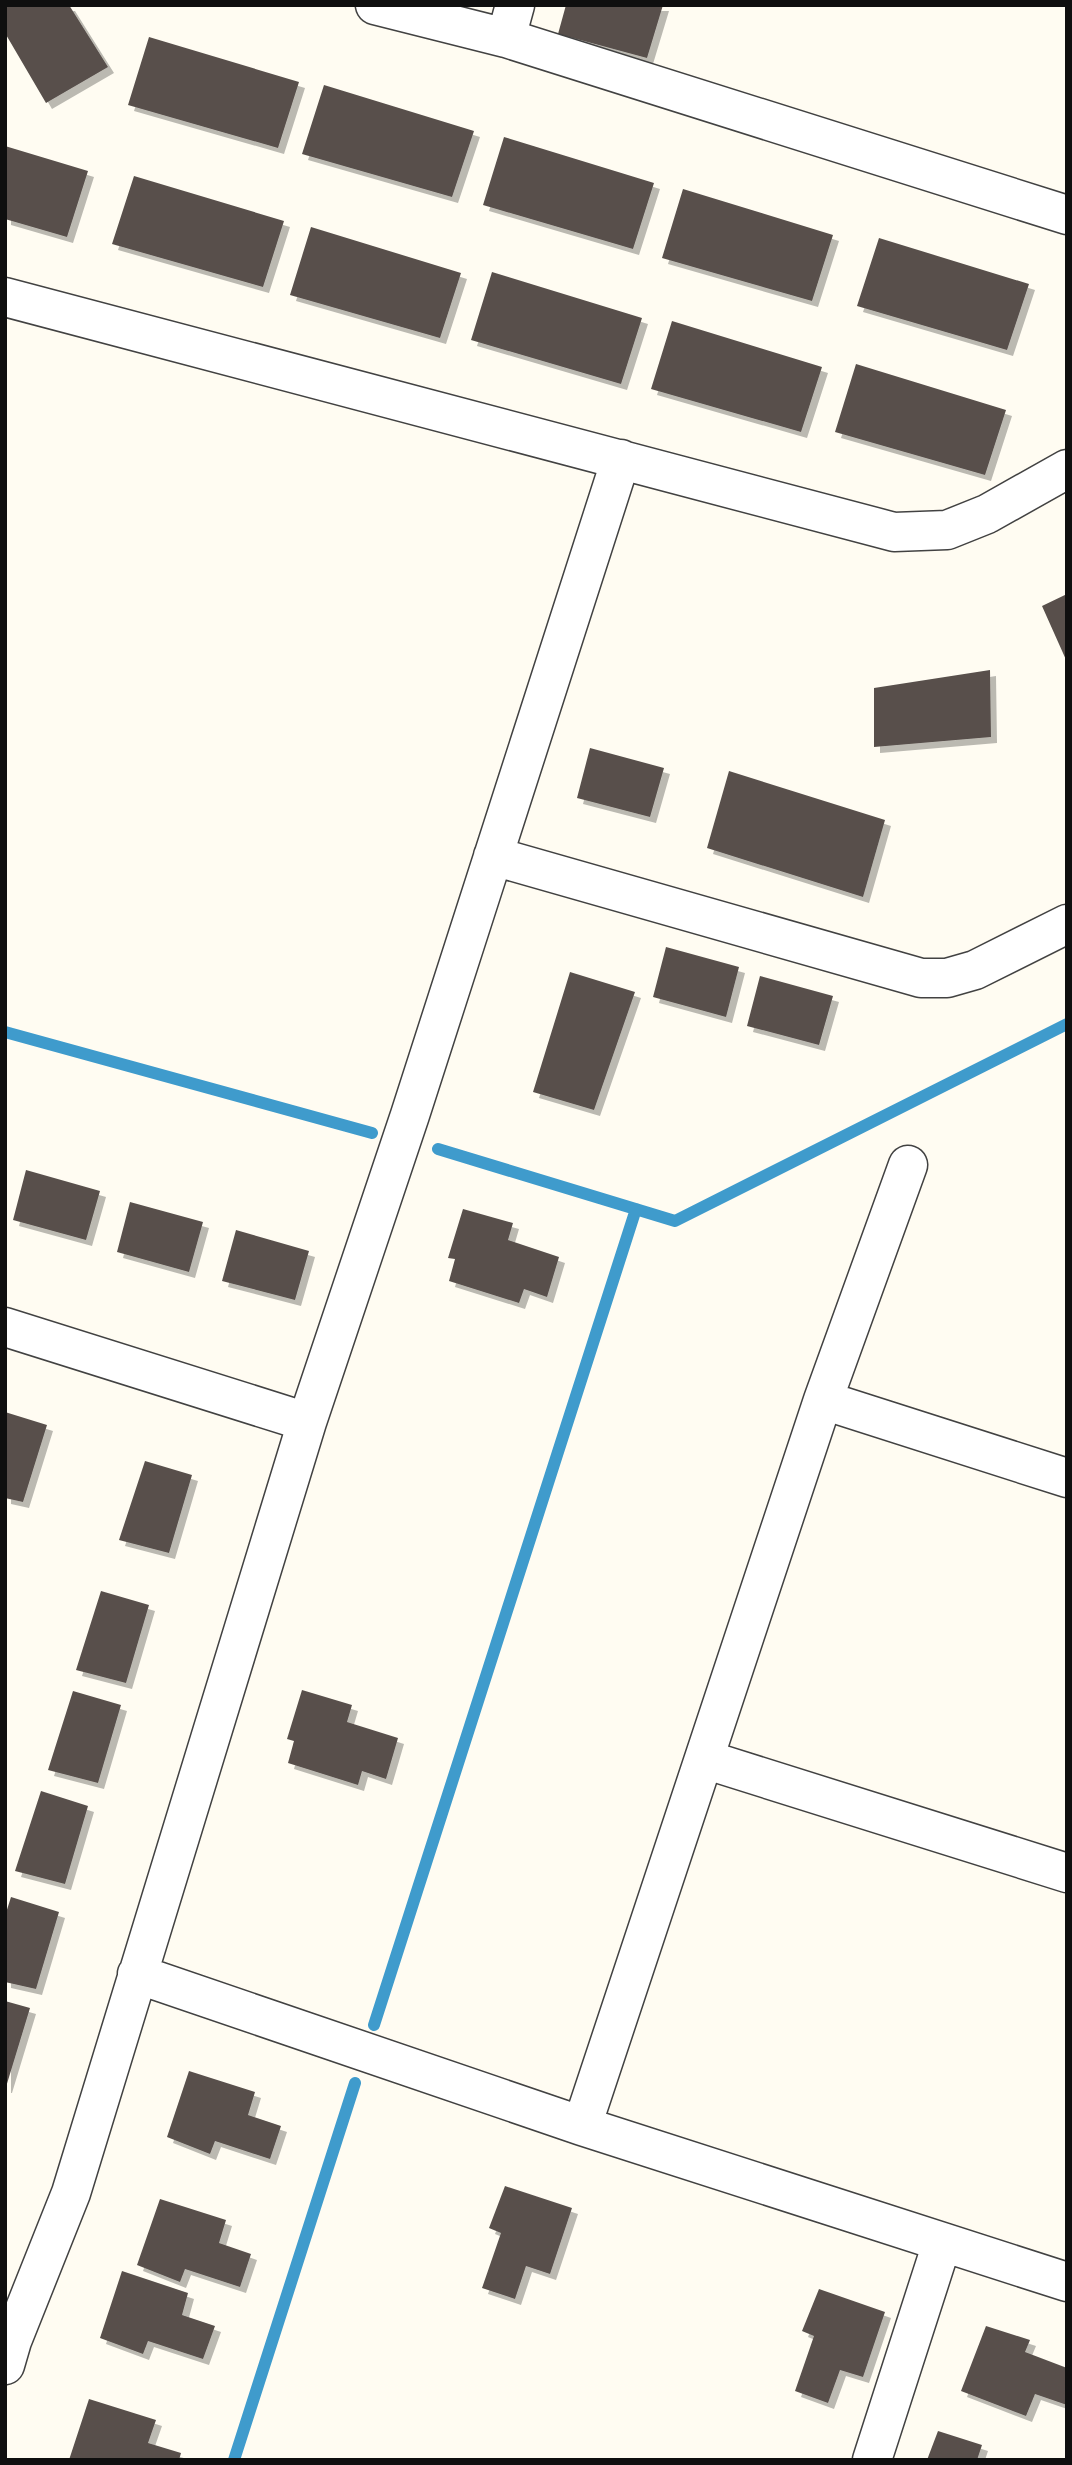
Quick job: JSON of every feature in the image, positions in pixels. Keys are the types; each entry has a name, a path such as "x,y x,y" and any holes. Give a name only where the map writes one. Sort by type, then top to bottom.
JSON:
{"street":[{"path":"375,5 511,22 1067,215"},
{"path":"5,297 894,532 947,530 987,514 1067,469"},
{"path":"8,2348 71,2193 307,1422 410,1115 621,459"},
{"path":"493,856 921,978 947,978 975,970 1067,924"},
{"path":"582,2126 823,1400 908,1166"},
{"path":"5,1327 307,1422"},
{"path":"823,1400 1067,1478"},
{"path":"704,1759 1067,1873"},
{"path":"137,1974 582,2126 1067,2282"},
{"path":"872,2460 942,2243"}],"building":[{"path":"5,5 69,5 108,67 46,103 5,33"},
{"path":"566,5 663,5 647,58 558,34"},
{"path":"149,37 299,82 278,148 128,105"},
{"path":"324,85 474,131 452,197 302,154"},
{"path":"504,137 654,183 633,249 483,205"},
{"path":"5,146 88,171 67,237 5,219"},
{"path":"134,176 284,221 263,287 112,244"},
{"path":"683,189 833,235 812,301 662,258"},
{"path":"311,227 461,273 440,338 290,295"},
{"path":"879,238 1029,284 1007,350 857,306"},
{"path":"492,272 642,318 621,384 471,340"},
{"path":"672,321 822,367 801,432 651,389"},
{"path":"856,364 1006,410 985,475 835,432"},
{"path":"1067,594 1067,662 1042,606"},
{"path":"990,670 991,737 874,747 874,688"},
{"path":"590,748 664,768 650,817 577,798"},
{"path":"729,771 885,820 863,897 707,848"},
{"path":"666,947 739,967 726,1017 653,997"},
{"path":"570,972 635,992 594,1110 533,1092"},
{"path":"760,976 833,996 819,1045 747,1026"},
{"path":"26,1170 100,1191 86,1240 13,1220"},
{"path":"130,1202 203,1222 189,1272 117,1252"},
{"path":"463,1209 513,1223 508,1240 559,1257 547,1297 524,1289 519,1303 449,1281 455,1259 448,1258"},
{"path":"236,1230 309,1251 295,1300 222,1281"},
{"path":"5,1412 47,1425 23,1502 5,1498"},
{"path":"145,1461 192,1475 169,1553 119,1540"},
{"path":"101,1591 149,1605 126,1683 76,1670"},
{"path":"302,1690 352,1705 347,1722 398,1738 386,1779 362,1771 358,1785 288,1763 294,1741 287,1739"},
{"path":"73,1691 121,1705 98,1783 48,1770"},
{"path":"41,1791 88,1806 65,1884 15,1871"},
{"path":"11,1897 59,1912 36,1989 5,1982 5,1916"},
{"path":"5,2001 30,2008 6,2087 5,2087"},
{"path":"189,2071 255,2092 248,2115 281,2126 270,2159 215,2141 210,2154 167,2137"},
{"path":"505,2186 572,2208 550,2274 526,2266 515,2299 482,2288 501,2233 489,2228"},
{"path":"160,2199 226,2220 219,2243 251,2254 240,2287 185,2269 180,2282 137,2265"},
{"path":"122,2271 188,2293 182,2315 215,2326 203,2359 148,2341 143,2354 100,2338"},
{"path":"819,2289 885,2312 863,2377 840,2370 828,2403 795,2391 814,2336 802,2331"},
{"path":"986,2326 1030,2340 1025,2352 1067,2368 1067,2405 1035,2394 1026,2416 961,2391"},
{"path":"89,2399 156,2420 148,2443 181,2453 179,2460 69,2460"},
{"path":"938,2431 982,2445 977,2460 927,2460"}],"waterway":[{"path":"438,1149 675,1221 1067,1024"},
{"path":"5,1032 372,1133"},
{"path":"374,2025 636,1209"},
{"path":"234,2460 355,2083"}]}
